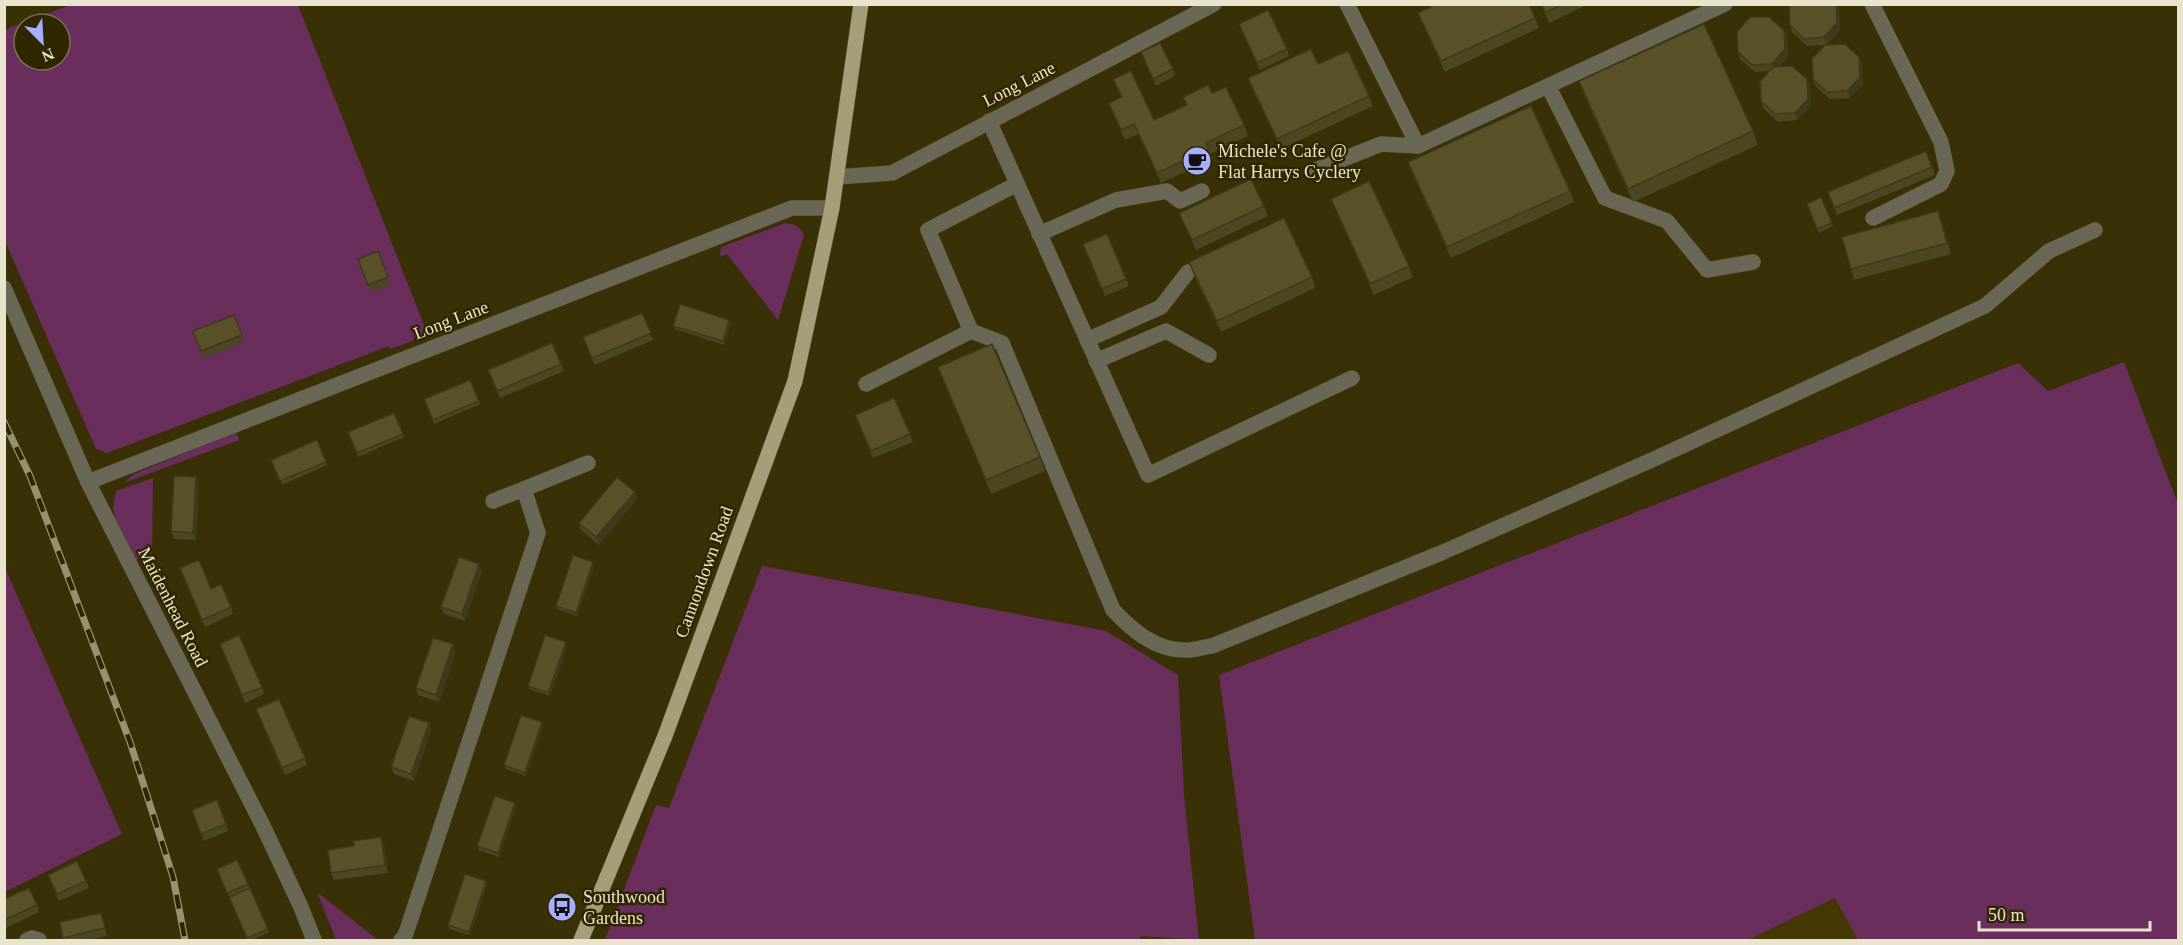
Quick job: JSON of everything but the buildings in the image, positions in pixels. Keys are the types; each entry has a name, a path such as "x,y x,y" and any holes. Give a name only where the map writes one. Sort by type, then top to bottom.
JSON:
{"main road":[{"name":"Cannondown Road","path":"581,940 664,736 795,381 832,208 861,4"}],"street":[{"name":"Long Lane","path":"837,177 892,173 1214,4"},
{"path":"1347,4 1418,146"},
{"path":"1311,172 1381,144 1418,146 1725,4"},
{"path":"1872,4 1941,142 1947,171 1941,184 1873,218"},
{"path":"1548,86 1605,198 1667,221 1707,270 1753,262"},
{"path":"989,121 1148,475 1352,378"},
{"path":"971,331 928,230 1017,184"},
{"path":"1039,234 1116,200 1167,191 1180,201 1202,191"},
{"name":"Long Lane","path":"88,482 792,208 832,208"},
{"path":"866,384 971,331 1002,342 1113,610 1134,632 1156,644 1184,650 1212,646 1441,553 1697,440 1985,306 2049,251 2095,230"},
{"path":"1087,340 1161,307 1188,272"},
{"name":"Maidenhead Road","path":"4,288 88,482 264,828 314,940"},
{"path":"1096,361 1166,331 1209,356"},
{"path":"493,501 588,463"},
{"path":"401,940 405,936 538,532 524,489"},
{"path":"27,940 32,938 39,940"}],"shaded area":[{"path":"70,5 298,5 428,335 391,349 389,346 107,453 96,449 5,241 4,30 12,27 12,72 72,72 72,12 52,12"},
{"path":"785,223 801,229 804,235 778,320 727,254 720,257 721,247"},
{"path":"2124,362 2178,504 2178,940 1858,940 1835,898 1748,940 1255,940 1219,675 2018,363 2048,391"},
{"path":"236,432 239,440 124,483 132,475"},
{"path":"153,478 152,553 136,560 115,517 113,507 116,491"},
{"path":"762,566 1106,631 1178,675 1184,795 1199,940 1140,936 1141,940 605,940 656,805 669,808"},
{"path":"5,568 122,834 4,892"},
{"path":"317,892 378,940 336,940"},
{"path":"1835,898 1858,940 1748,940"}],"railway":[{"path":"4,422 30,476 130,742 173,877 185,940"}],"place":[{"name":"Michele's Cafe @ Flat Harrys Cyclery","path":"1197,161"},
{"name":"Southwood Gardens","path":"562,907"}]}
